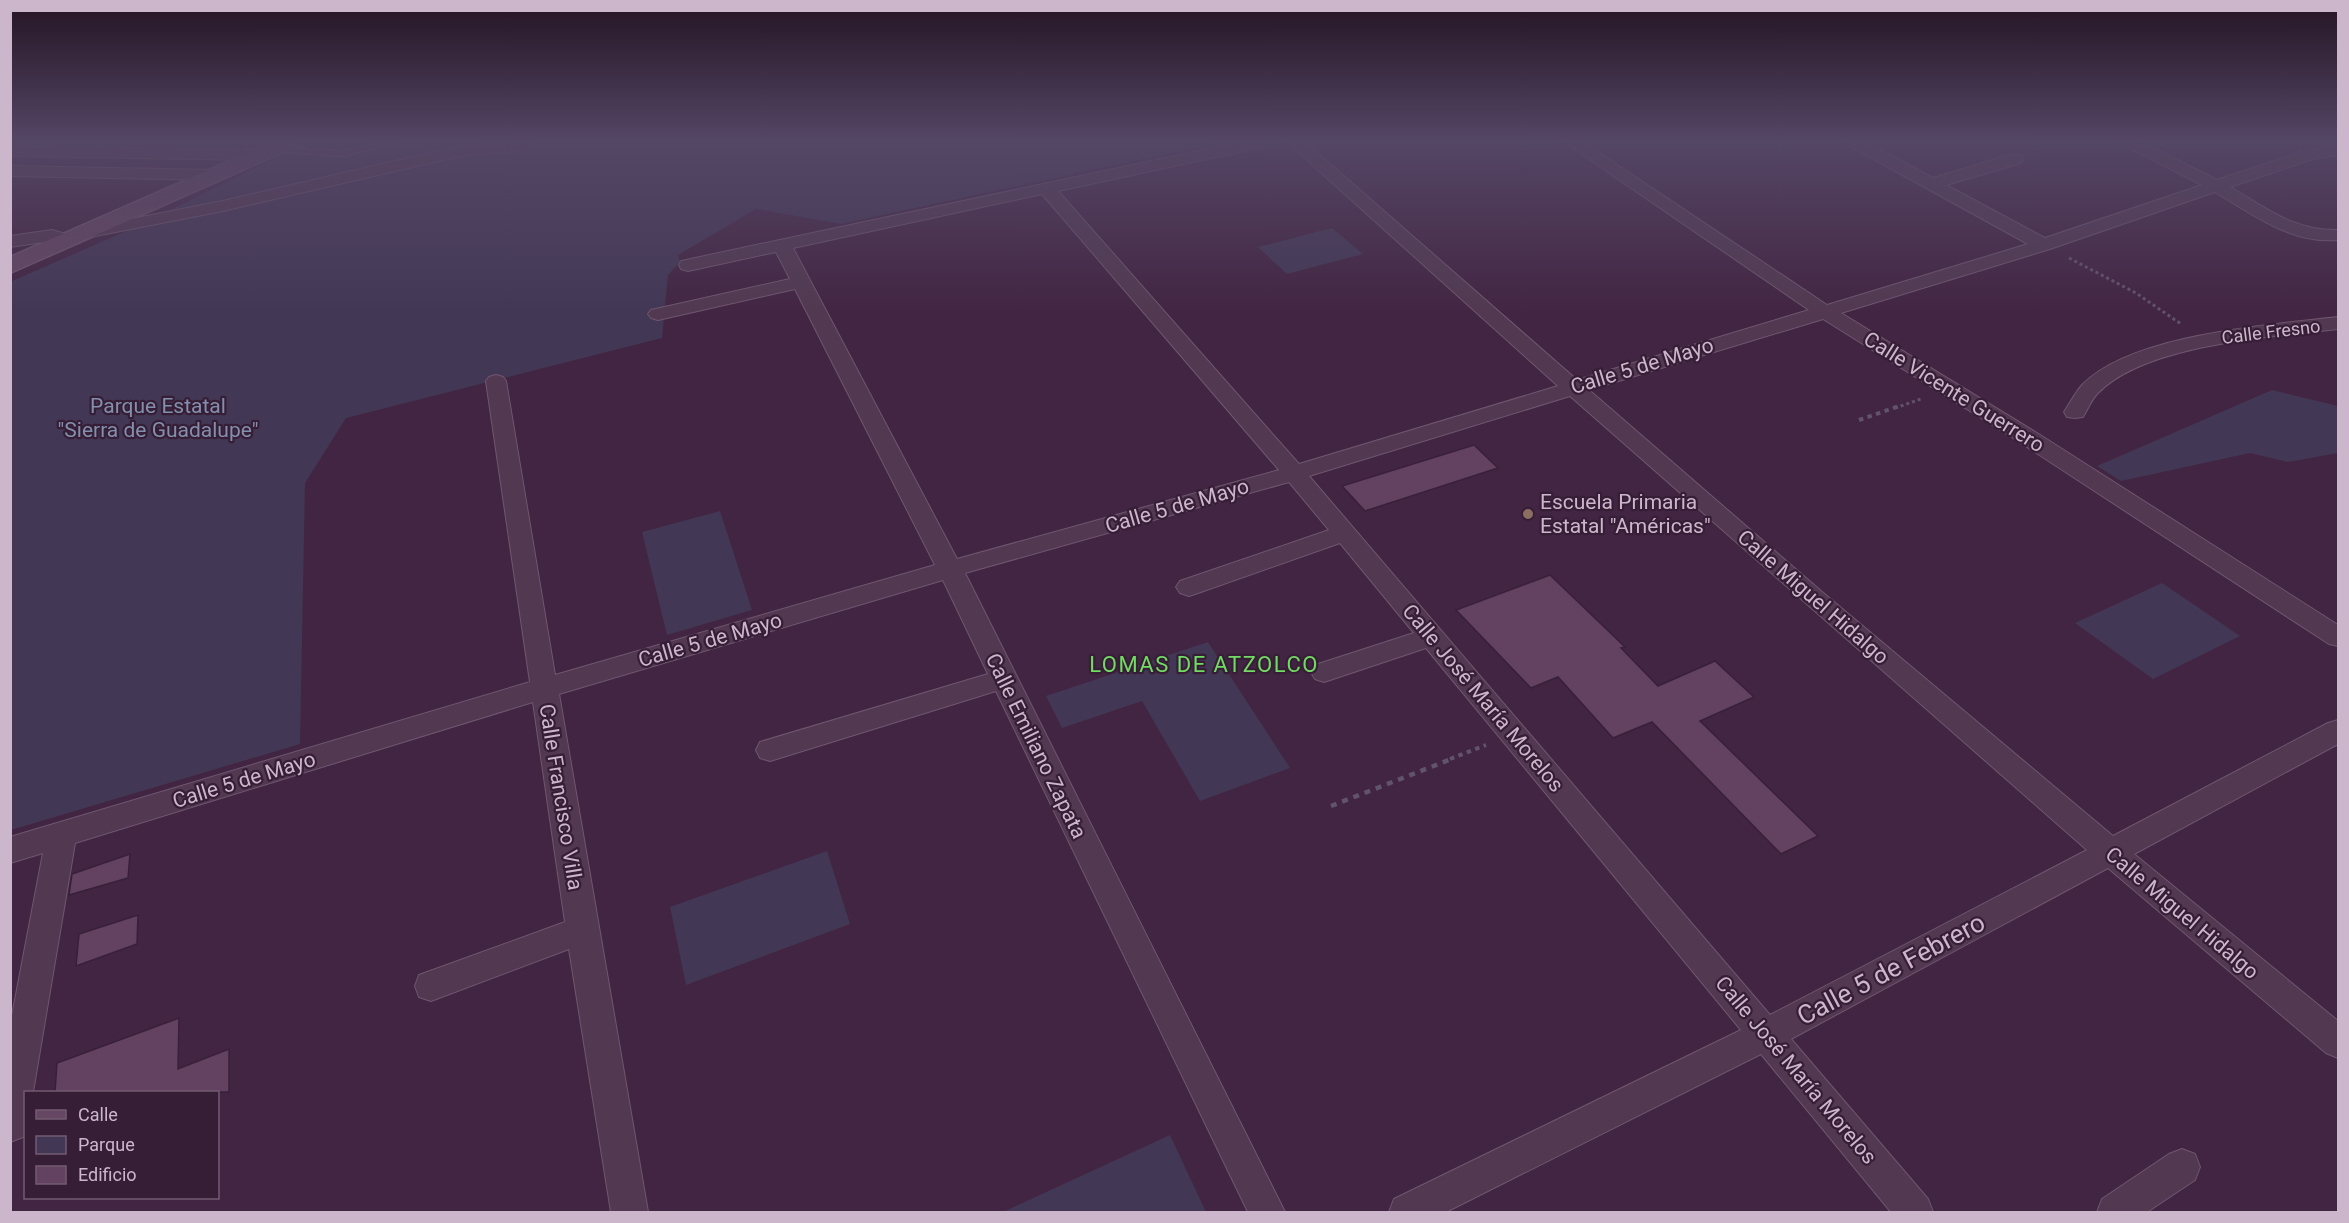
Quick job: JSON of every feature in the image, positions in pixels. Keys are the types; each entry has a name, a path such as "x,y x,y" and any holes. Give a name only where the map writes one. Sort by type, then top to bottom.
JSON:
{"main road":[{"path":"10,266 160,199"}],"street":[{"path":"10,242 52,235 73,237 252,199"},
{"path":"688,265 990,199"},
{"name":"Calle José María Morelos","path":"1056,199 1345,533 1915,1212"},
{"name":"Calle Miguel Hidalgo","path":"1359,199 1571,388 2110,854 2338,1042"},
{"name":"Calle Vicente Guerrero","path":"1657,199 1824,311 2338,637"},
{"path":"1959,199 2044,245"},
{"name":"Calle 5 de Mayo","path":"10,850 545,688 950,569 1294,473 2044,245 2178,199"},
{"path":"2238,199 2292,231 2323,236 2338,235"},
{"name":"Calle Emiliano Zapata","path":"782,245 950,569 1268,1212"},
{"path":"658,314 800,282"},
{"name":"Calle Fresno","path":"2076,412 2090,389 2122,365 2203,340 2338,323"},
{"name":"Calle Francisco Villa","path":"496,381 582,930 630,1212"},
{"path":"1189,587 1345,533"},
{"path":"1324,672 1432,637"},
{"path":"770,750 1003,679"},
{"name":"Calle 5 de Febrero","path":"1407,1212 1767,1035 2338,731"},
{"path":"10,1125 61,835"},
{"path":"431,986 582,930"},
{"path":"2115,1212 2182,1167"}],"path":[{"path":"2044,245 2136,293 2203,340"},
{"path":"1860,420 1950,389"},
{"path":"1331,806 1513,734"}],"green space":[{"name":"Parque Estatal \"Sierra de Guadalupe\"","path":"193,199 956,199 841,224 756,209 678,255 680,262 668,275 662,338 346,418 305,483 300,744 11,830 10,282 147,222"},
{"path":"1332,228 1363,254 1287,274 1258,247"},
{"path":"2272,390 2338,406 2338,453 2288,462 2250,453 2121,481 2097,466"},
{"path":"720,511 752,610 667,635 642,532"},
{"path":"2162,583 2240,636 2153,679 2075,623"},
{"path":"1208,642 1290,768 1200,801 1142,701 1062,728 1046,696"},
{"path":"827,851 850,924 686,985 670,907"},
{"path":"1170,1135 1206,1212 1003,1212"}],"building":[{"path":"1474,445 1498,468 1365,511 1342,486"},
{"path":"1550,575 1625,647 1621,648 1658,686 1715,661 1754,697 1700,721 1818,836 1781,854 1652,722 1613,738 1558,677 1531,688 1456,610"},
{"path":"130,854 128,878 69,895 72,874"},
{"path":"138,915 137,944 76,966 79,934"},
{"path":"179,1018 178,1069 229,1049 229,1092 55,1091 57,1063"}],"place":[{"name":"Escuela Primaria Estatal \"Américas\"","path":"1528,514"}],"district":[{"name":"LOMAS DE ATZOLCO","path":"1204,664"}]}
